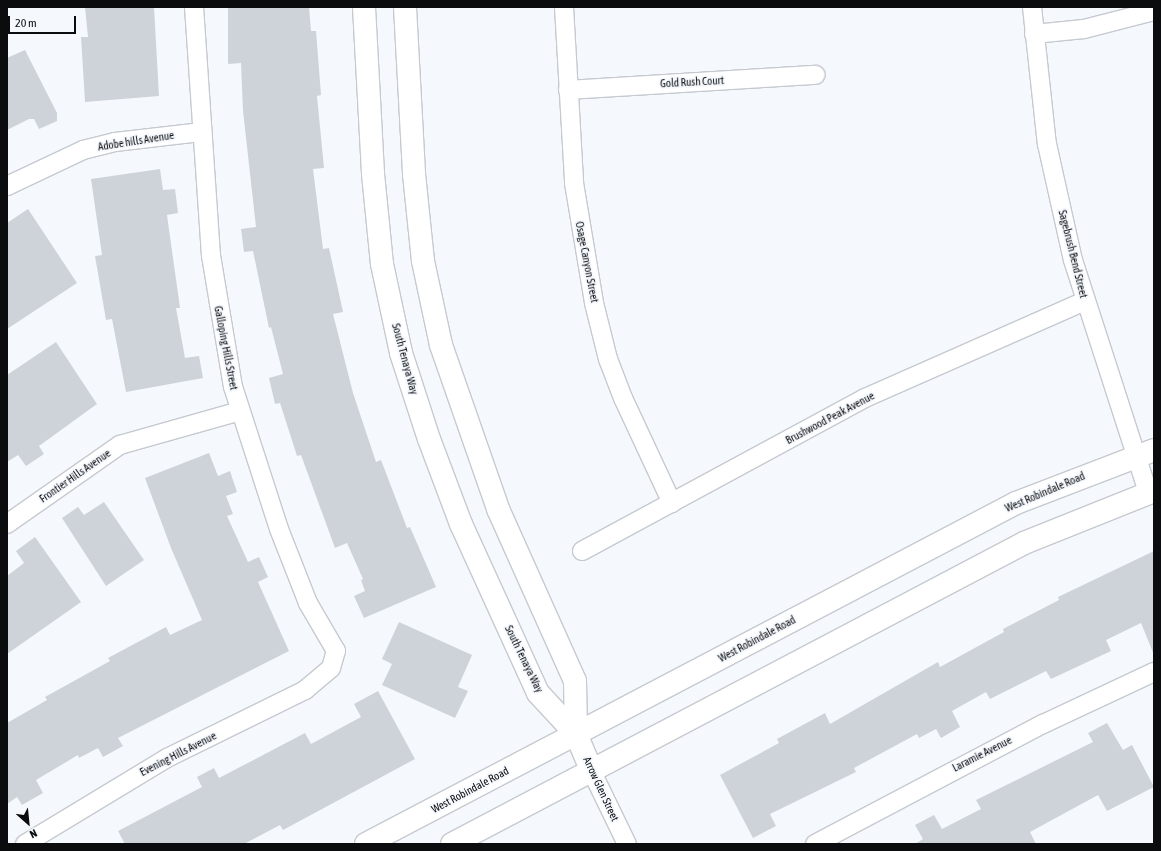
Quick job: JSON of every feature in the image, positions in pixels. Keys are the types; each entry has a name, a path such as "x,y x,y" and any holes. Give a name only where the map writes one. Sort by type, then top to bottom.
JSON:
{"main road":[{"name":"South Tenaya Way","path":"364,7 373,174 382,264 401,353 429,439 461,524 535,686 576,734"},
{"path":"405,7 414,174 421,245 441,345 498,509 575,681 576,734"},
{"name":"West Robindale Road","path":"366,844 1016,503 1146,452"},
{"path":"452,844 1024,543 1151,491"},
{"name":"Arrow Glen Street","path":"576,734 591,770"}],"street":[{"name":"Galloping Hills Street","path":"194,7 211,256 219,315 240,411 260,478 308,603 336,651 331,668"},
{"name":"Osage Canyon Street","path":"564,7 574,183 582,240 608,359 642,444 672,503"},
{"name":"Sagebrush Bend Street","path":"1032,7 1047,144 1085,301 1146,452 1151,491"},
{"path":"1034,34 1084,28 1154,11"},
{"name":"Gold Rush Court","path":"568,90 816,75"},
{"name":"Adobe hills Avenue","path":"7,186 83,150 115,142 202,132"},
{"name":"Brushwood Peak Avenue","path":"582,551 865,398 1085,301"},
{"name":"Frontier Hills Avenue","path":"7,524 120,445 240,411"},
{"name":"Evening Hills Avenue","path":"25,844 167,758 305,690 331,668"},
{"name":"Laramie Avenue","path":"815,844 1043,724 1154,672"},
{"name":"Arrow Glen Street","path":"591,770 627,844"}],"building":[{"path":"85,7 154,7 159,96 85,102 81,37 88,37"},
{"path":"228,7 309,7 311,31 316,31 321,95 317,96 324,168 313,169 323,249 329,248 343,312 333,314 353,393 376,462 381,460 407,528 410,527 436,587 364,618 354,596 365,591 361,580 363,579 347,543 335,548 301,455 297,456 280,403 275,404 269,378 283,374 271,327 269,328 253,251 244,252 241,229 256,227 243,111 241,63 228,64"},
{"path":"25,50 57,113 57,121 39,129 34,119 29,119 7,130 7,58"},
{"path":"160,169 163,190 175,189 178,213 167,215 180,308 176,308 185,358 199,356 203,378 126,392 112,319 106,320 95,256 102,255 91,179"},
{"path":"28,209 77,283 7,329 7,223"},
{"path":"56,342 97,404 39,446 44,454 26,466 18,455 7,462 7,375"},
{"path":"209,453 218,476 230,471 237,492 226,496 233,514 227,516 248,562 259,557 268,577 258,582 289,651 118,738 123,746 103,757 98,748 79,758 78,755 36,780 43,793 22,805 17,797 7,804 7,723 47,700 45,697 110,661 108,658 166,627 170,635 202,620 171,548 145,478"},
{"path":"104,502 144,560 106,586 62,518 78,507 84,515"},
{"path":"35,537 81,602 7,654 7,576 24,563 16,551"},
{"path":"1154,551 1154,655 1141,623 1106,640 1111,651 1051,679 1046,671 990,699 986,692 952,711 960,727 941,738 936,729 919,738 917,734 854,768 856,772 770,814 776,826 753,838 720,775 779,743 777,739 825,713 830,724 938,662 940,667 1004,632 1003,629 1059,600 1058,597"},
{"path":"399,622 472,655 458,687 468,691 455,718 382,685 392,664 382,659"},
{"path":"378,691 415,759 283,830 280,825 244,844 125,844 118,831 202,787 197,777 214,768 219,778 305,733 311,744 361,717 354,704"},
{"path":"1107,723 1123,750 1132,745 1154,787 1107,811 1098,795 1030,832 1036,844 915,844 923,839 915,825 934,815 942,829 981,809 976,800 1093,742 1088,733"}]}
